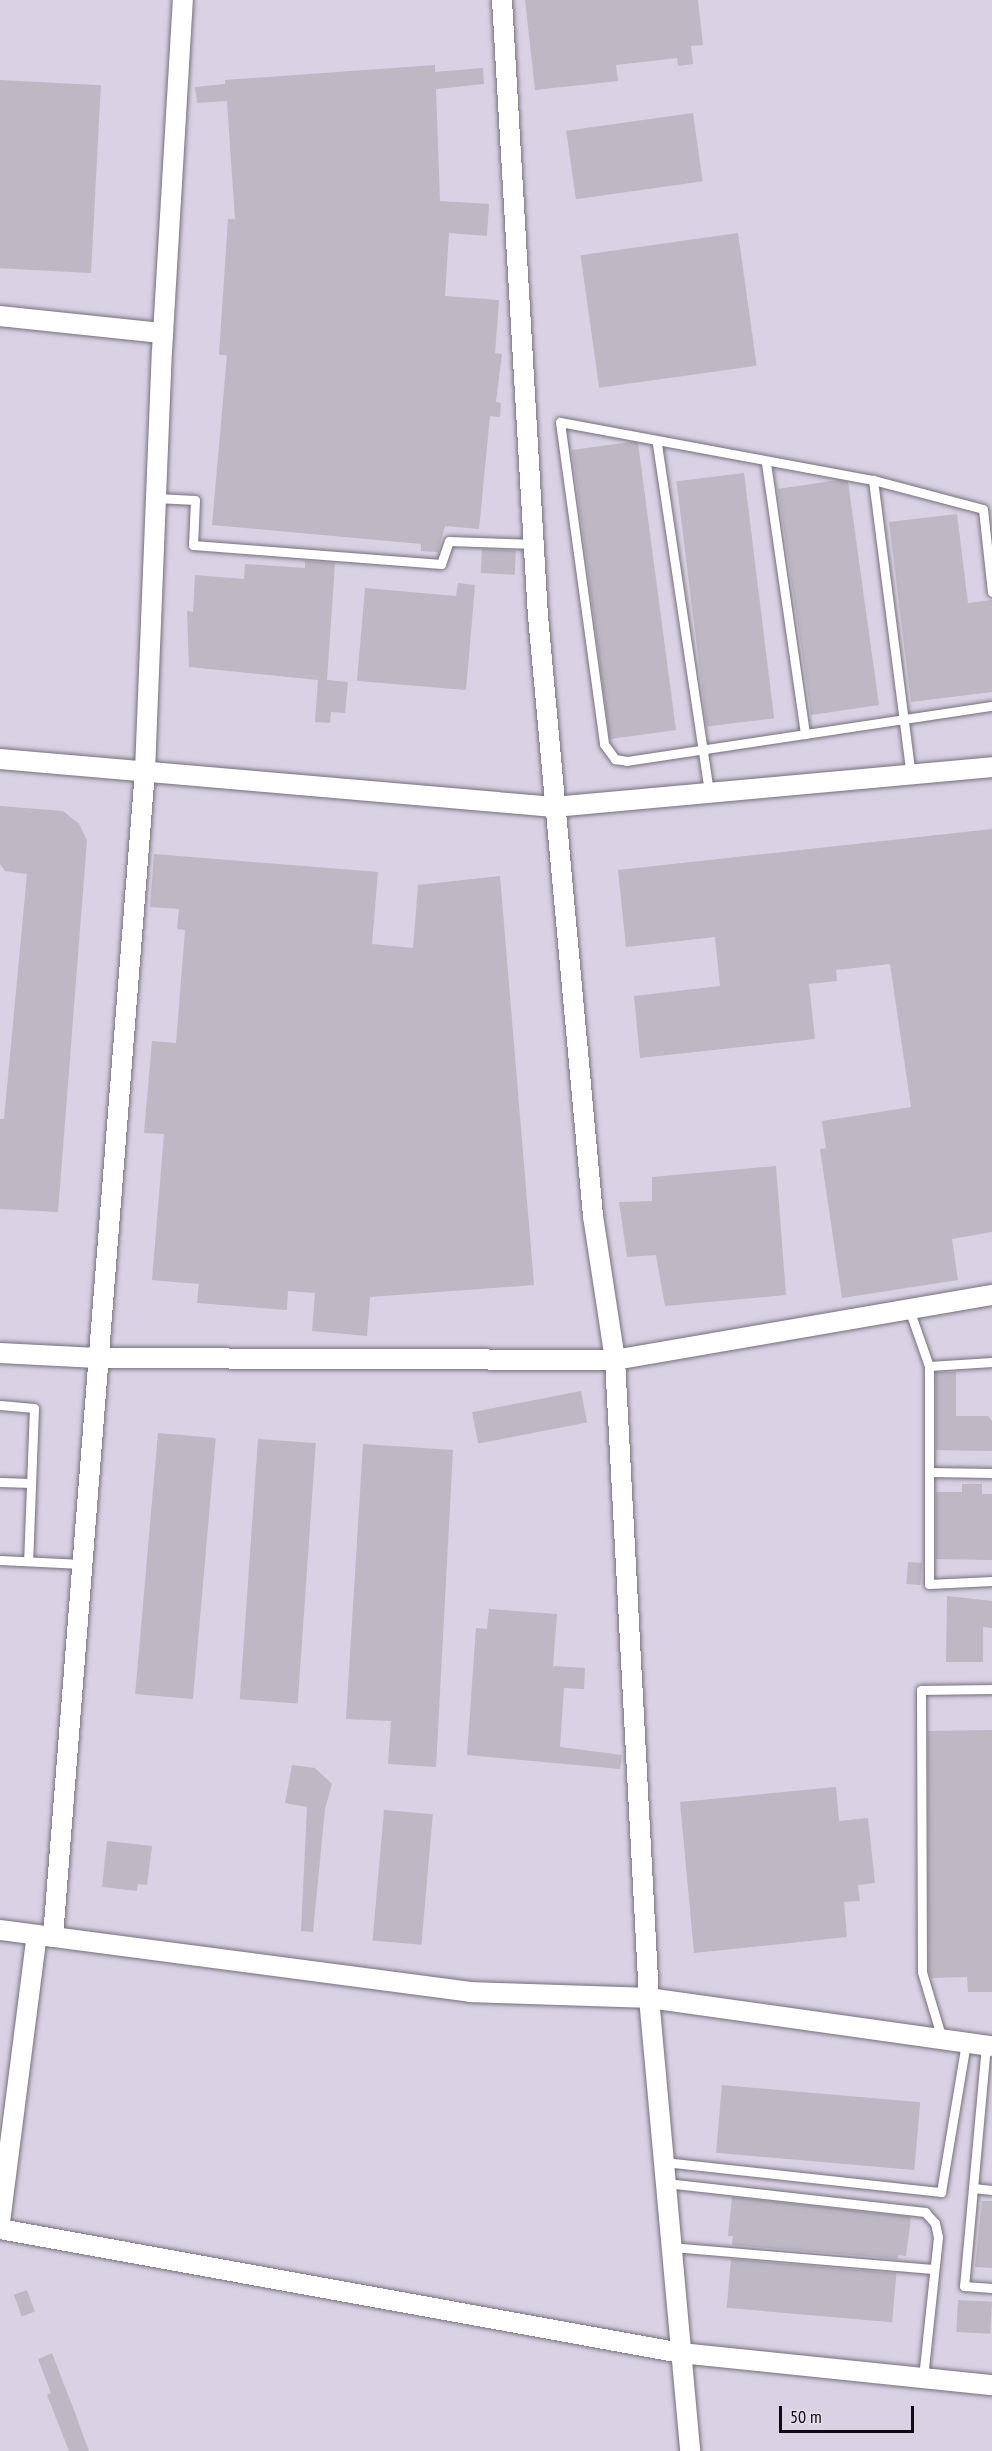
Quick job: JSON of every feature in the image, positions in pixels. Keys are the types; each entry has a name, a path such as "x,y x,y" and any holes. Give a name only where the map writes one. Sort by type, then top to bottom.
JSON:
{"street":[{"path":"0,2222 45,1936 82,1564 145,771 163,333 183,0"},
{"path":"502,0 535,544 554,807 593,1216 615,1360 649,1998 690,2451"},
{"path":"0,316 163,333"},
{"path":"0,759 554,807 992,767"},
{"path":"0,1353 97,1358 615,1360 992,1295"},
{"path":"0,1930 470,1992 649,1998 989,2045"},
{"path":"0,2229 681,2353 992,2385"}],"lane":[{"path":"992,592 983,509 873,480 657,444 560,422 606,750 627,761 992,706"},
{"path":"657,444 709,794"},
{"path":"766,463 806,734"},
{"path":"873,480 911,775"},
{"path":"156,498 195,500 193,544 441,564 449,541 535,544"},
{"path":"909,1309 929,1366 929,1584 992,1581"},
{"path":"929,1366 992,1362"},
{"path":"0,1405 34,1408 28,1561"},
{"path":"929,1472 992,1473"},
{"path":"0,1482 31,1484"},
{"path":"0,1560 82,1564"},
{"path":"942,2039 922,1972 921,1690 992,1689"},
{"path":"664,2162 941,2192 966,2042"},
{"path":"989,2045 964,2286 992,2288"},
{"path":"666,2183 917,2209 931,2217 937,2230 923,2378"},
{"path":"973,2188 992,2190"},
{"path":"671,2247 934,2269"}],"shaded area":[{"path":"0,0 992,0 992,2451 0,2451"}],"building":[{"path":"525,0 698,0 703,45 691,46 693,64 678,66 677,58 616,65 618,81 535,90"},
{"path":"435,65 435,72 483,68 484,84 436,89 440,201 489,204 487,236 449,233 445,296 499,300 495,353 502,354 496,402 501,403 500,417 490,416 479,529 445,526 438,552 421,551 421,544 212,525 227,355 219,355 228,219 235,219 227,101 197,103 195,87 225,84 225,80"},
{"path":"0,80 101,85 91,273 0,268"},
{"path":"693,113 703,181 576,199 566,131"},
{"path":"738,233 757,366 599,388 581,255"},
{"path":"638,443 676,730 610,739 572,450"},
{"path":"744,473 774,718 707,726 677,481"},
{"path":"838,480 848,482 879,705 811,715 778,489"},
{"path":"957,514 968,603 992,600 992,692 911,702 889,522"},
{"path":"482,549 516,551 515,575 481,573"},
{"path":"305,561 335,563 327,680 348,682 345,713 331,712 330,723 315,722 318,680 189,667 187,611 193,612 195,575 244,579 245,564 305,568"},
{"path":"458,583 475,585 466,690 357,681 365,588 456,596"},
{"path":"0,806 63,811 79,824 87,840 58,1212 0,1209 0,1119 4,1119 27,874 5,871 0,864"},
{"path":"992,829 992,1232 952,1239 958,1280 842,1298 820,1149 826,1148 822,1121 911,1107 890,964 836,970 837,981 809,984 815,1039 640,1058 634,996 720,986 715,937 626,947 618,870"},
{"path":"154,854 378,872 372,944 413,948 418,885 500,876 534,1285 370,1297 367,1336 312,1331 315,1293 288,1291 287,1310 197,1303 199,1284 152,1280 164,1134 144,1133 152,1041 176,1043 185,930 177,929 179,909 150,907"},
{"path":"776,1166 786,1295 665,1306 656,1255 627,1257 619,1202 652,1201 652,1177"},
{"path":"936,1372 956,1372 956,1416 988,1416 992,1421 992,1451 936,1450"},
{"path":"581,1391 587,1422 478,1444 472,1412"},
{"path":"158,1433 216,1438 193,1699 135,1694"},
{"path":"258,1439 316,1443 298,1703 240,1699"},
{"path":"363,1444 453,1450 436,1767 388,1764 391,1721 346,1719"},
{"path":"962,1484 982,1484 982,1494 992,1494 992,1560 936,1559 936,1492 962,1492"},
{"path":"908,1562 922,1563 920,1585 906,1584"},
{"path":"947,1596 992,1601 992,1628 983,1627 983,1662 946,1662"},
{"path":"489,1609 557,1614 553,1666 585,1668 584,1689 564,1688 560,1747 622,1755 620,1769 467,1755 476,1628 487,1629"},
{"path":"992,1730 992,1992 968,1992 967,1977 931,1978 929,1971 928,1731"},
{"path":"292,1765 315,1768 332,1784 325,1809 313,1932 301,1931 307,1807 285,1803"},
{"path":"836,1787 839,1821 868,1818 875,1883 858,1885 860,1901 844,1902 847,1937 694,1953 680,1802"},
{"path":"384,1810 433,1814 421,1945 373,1941"},
{"path":"107,1841 152,1846 147,1885 138,1884 137,1891 102,1887"},
{"path":"722,2085 920,2102 914,2170 716,2153"},
{"path":"732,2197 911,2217 906,2256 898,2255 898,2259 732,2245 733,2236 728,2236"},
{"path":"982,2201 992,2201 992,2268 975,2267"},
{"path":"731,2259 896,2273 892,2322 727,2308"},
{"path":"27,2290 35,2312 22,2316 14,2295"},
{"path":"958,2300 992,2302 990,2334 956,2332"},
{"path":"52,2353 89,2451 69,2451 47,2395 51,2393 38,2359"}]}
